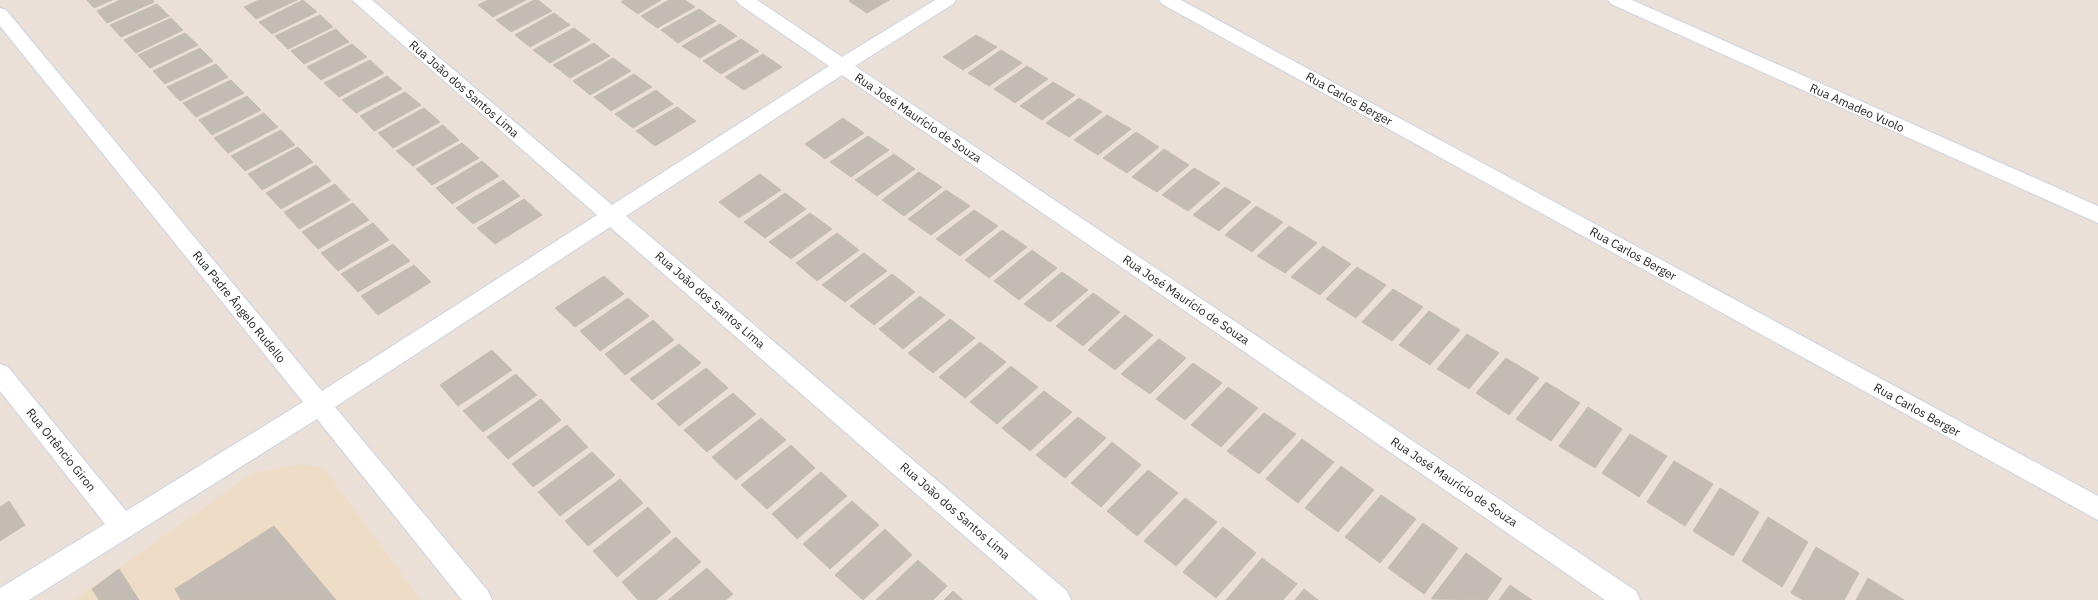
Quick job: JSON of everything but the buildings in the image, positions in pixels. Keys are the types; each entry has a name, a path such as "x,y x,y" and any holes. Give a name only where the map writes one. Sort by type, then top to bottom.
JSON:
{"street":[{"name":"Rua João dos Santos Lima","path":"361,0 1058,600"},
{"name":"Rua José Maurício de Souza","path":"745,0 1627,600"},
{"path":"5,600 319,405 842,66 947,0"},
{"name":"Rua Carlos Berger","path":"1168,0 2098,509"},
{"name":"Rua Amadeo Vuolo","path":"1617,0 2098,215"},
{"name":"Rua Padre Ângelo Rudello","path":"0,14 479,600"},
{"name":"Rua Ortêncio Giron","path":"0,374 122,526"}],"shaded area":[{"path":"301,464 324,468 421,600 74,600 252,473"}]}
